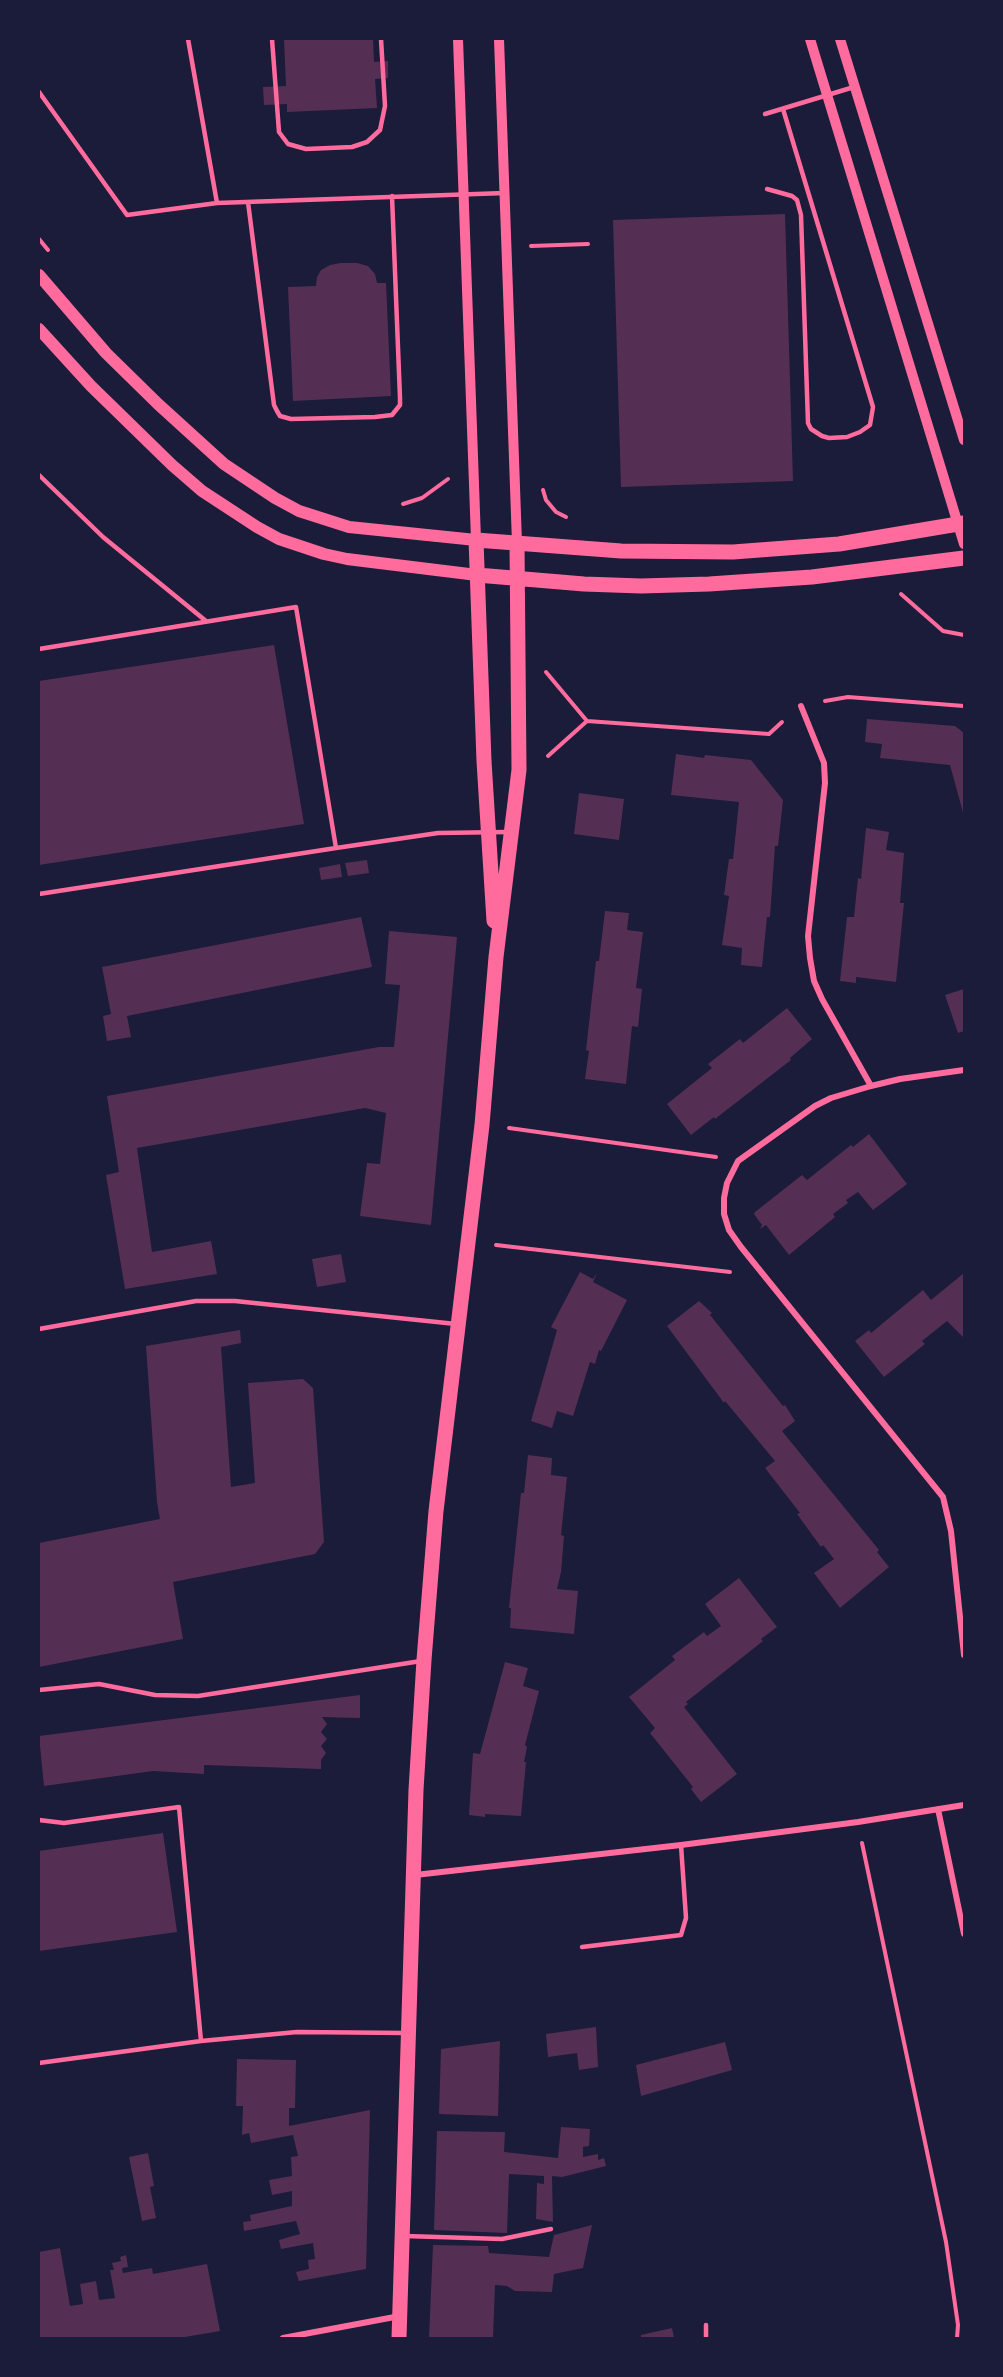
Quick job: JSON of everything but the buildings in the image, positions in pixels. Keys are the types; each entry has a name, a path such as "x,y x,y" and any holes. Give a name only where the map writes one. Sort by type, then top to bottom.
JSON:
{"main road":[{"path":"39,275 106,353 224,464 299,511 349,527 621,551 733,552 839,544 961,524"},
{"path":"39,329 91,386 202,491 257,527 290,544 324,554 518,580 641,586 742,583 812,577 964,558"},
{"path":"476,540 488,832 496,957"},
{"path":"399,2338 417,1780 424,1660 436,1511 482,1125 496,957 519,770 517,543"}],"street":[{"path":"458,39 476,540"},
{"path":"500,39 517,543"},
{"path":"810,39 961,524 964,544"},
{"path":"840,39 964,440"},
{"path":"801,706 824,763 825,783 808,936 814,981 871,1086"},
{"path":"964,1070 871,1086 831,1098 814,1106 738,1161 727,1183 724,1214 729,1230 943,1497 951,1531 964,1654"},
{"path":"414,1875 681,1845 858,1822 964,1805"},
{"path":"938,1809 964,1934"},
{"path":"283,2338 400,2316"}],"lane":[{"path":"188,39 217,203"},
{"path":"272,39 279,132 288,144 306,149 352,147 367,142 380,130 385,106 381,39"},
{"path":"765,114 856,86"},
{"path":"39,92 127,215 217,203 505,193"},
{"path":"767,189 792,196 800,206 808,423 811,429 822,436 838,438 853,435 870,424 873,407 783,109"},
{"path":"248,202 274,405 277,411 280,416 291,419 375,417 392,415 400,405 392,196"},
{"path":"39,476 75,512 124,555 206,621"},
{"path":"39,649 296,607 336,848"},
{"path":"39,894 438,833 512,832"},
{"path":"39,1329 207,1300 459,1324"},
{"path":"39,1690 99,1684 155,1695 198,1696 424,1660"},
{"path":"39,1820 64,1824 179,1807 201,2041"},
{"path":"582,1947 681,1935 687,1918 681,1845"},
{"path":"39,2063 201,2041 297,2032 408,2033"},
{"path":"402,2236 502,2239 550,2229"},
{"path":"706,2325 706,2338"}],"path":[{"path":"39,239 54,257"},
{"path":"529,246 588,244"},
{"path":"394,504 422,498 454,474"},
{"path":"901,594 943,631 964,634"},
{"path":"539,665 587,721"},
{"path":"540,762 587,721 769,734 801,706 848,697 964,706"},
{"path":"482,1125 738,1161"},
{"path":"468,1241 766,1276"},
{"path":"858,1822 946,2242 958,2325 957,2338"}]}
